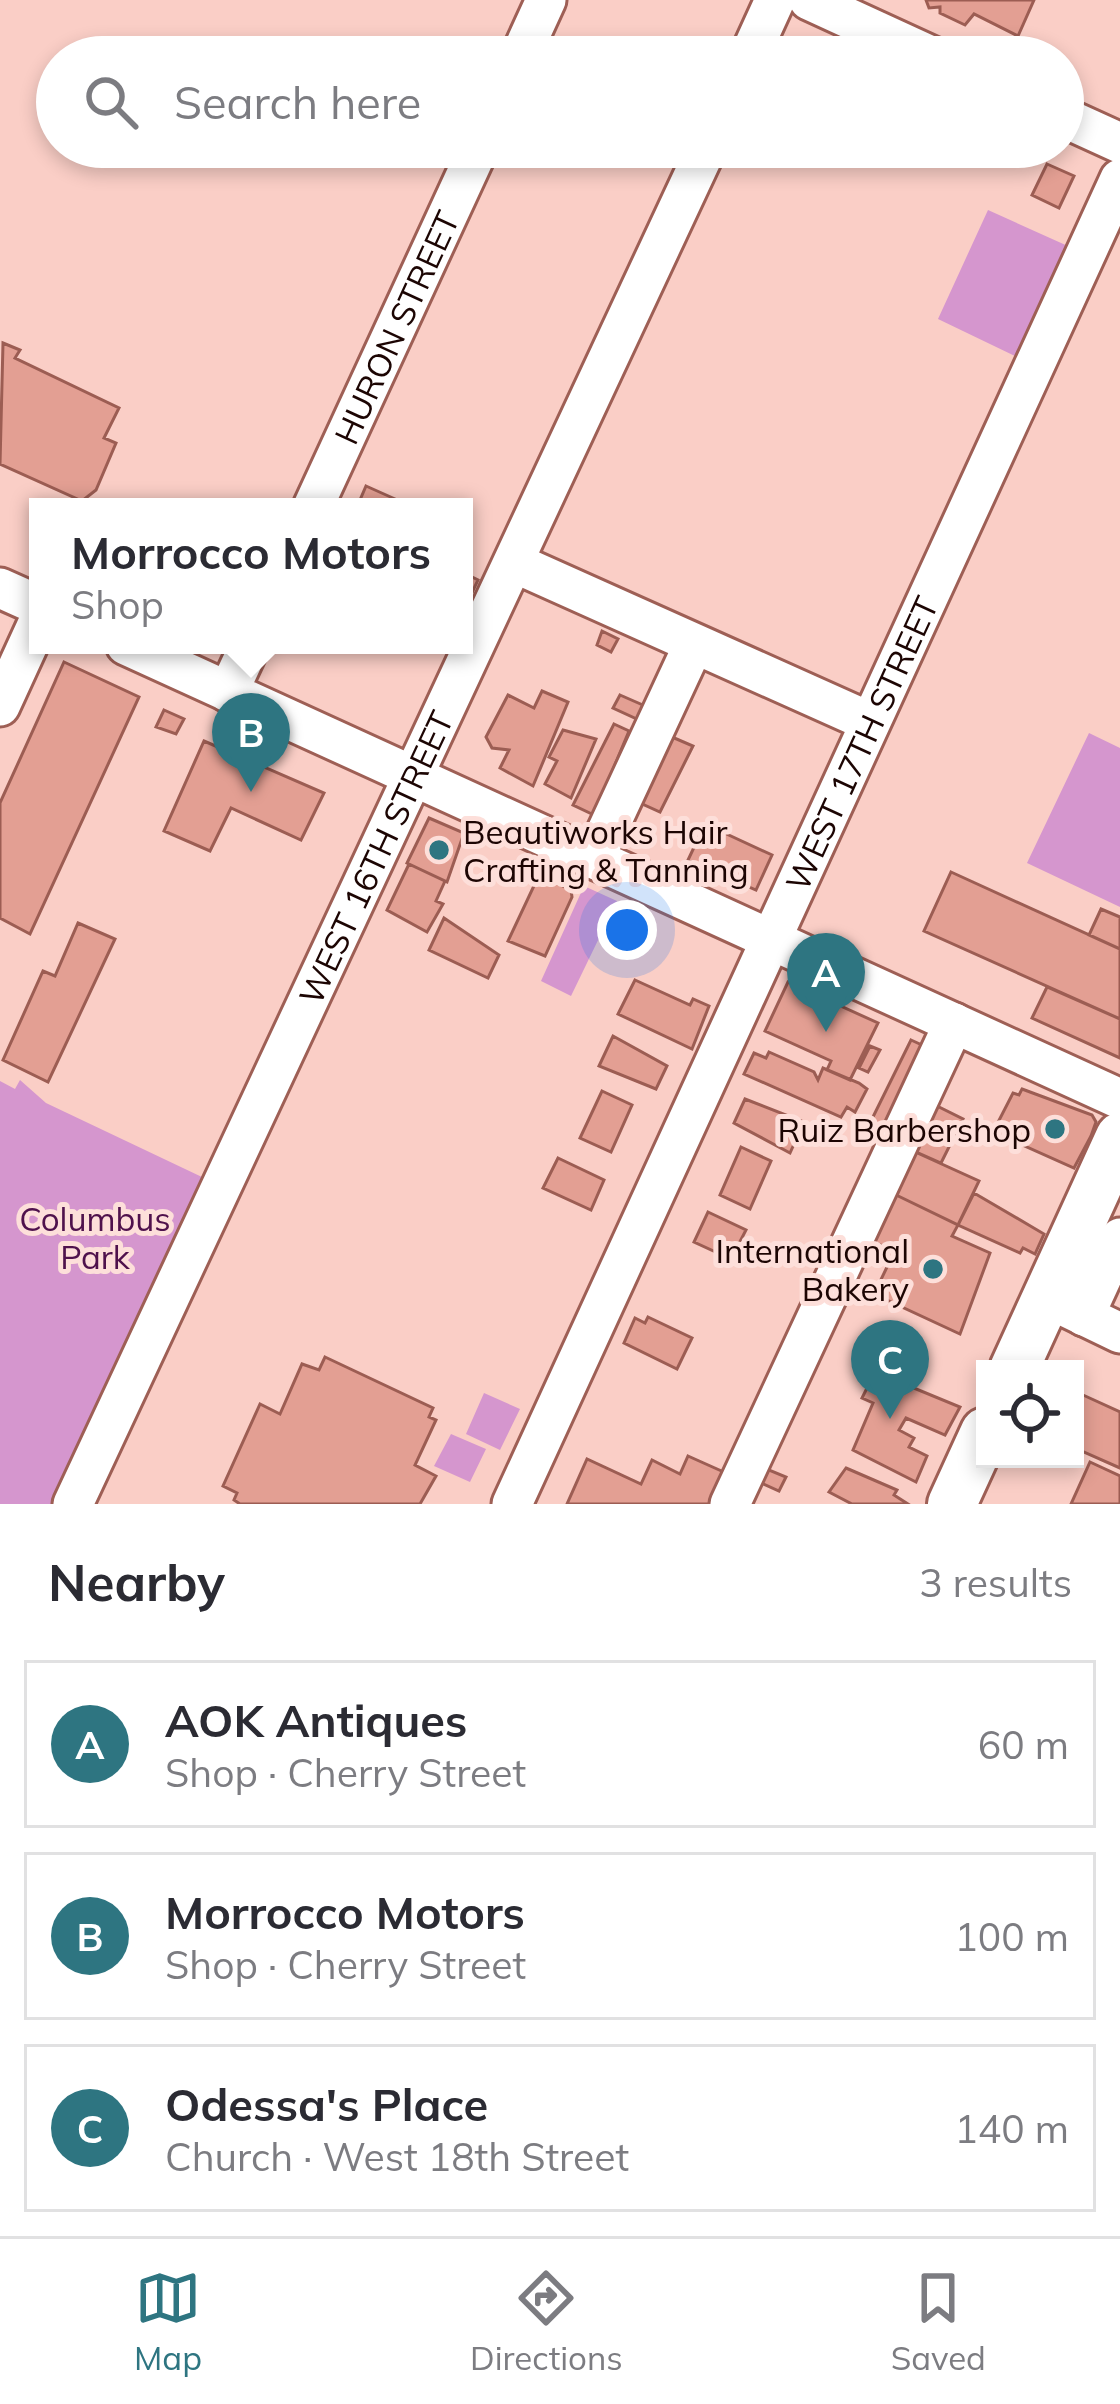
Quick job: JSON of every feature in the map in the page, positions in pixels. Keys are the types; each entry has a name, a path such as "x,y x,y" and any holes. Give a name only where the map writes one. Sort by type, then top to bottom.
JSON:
{"main road":[{"path":"1022,1360 1100,1272 1120,1137"},
{"path":"952,1504 976,1452"}],"street":[{"path":"530,36 546,0"},
{"path":"759,36 775,0"},
{"path":"809,0 887,36"},
{"path":"1084,127 1120,143"},
{"name":"HURON STREET","path":"317,498 469,168"},
{"name":"WEST 16TH STREET","path":"473,654 697,168"},
{"name":"WEST 17TH STREET","path":"512,1504 1120,179"},
{"path":"515,563 869,722"},
{"path":"0,588 29,601"},
{"path":"0,706 29,642"},
{"path":"594,859 694,644"},
{"path":"146,654 1120,1099"},
{"path":"228,692 246,654"},
{"name":"WEST 16TH STREET","path":"73,1504 473,654"},
{"path":"730,1504 954,1023"},
{"path":"1100,1272 1120,1334"}],"green space":[{"path":"988,210 1070,247 1019,358 938,319"},
{"path":"1089,733 1120,748 1120,907 1027,863"},
{"path":"584,886 617,901 571,996 541,981"},
{"name":"Columbus Park","path":"20,1080 46,1103 223,1187 73,1504 0,1504 0,1081 15,1089"},
{"path":"484,1393 520,1409 500,1450 466,1434"},
{"path":"451,1434 486,1449 470,1482 434,1466"}],"building":[{"path":"926,0 1034,0 1018,36 974,14 965,25 940,13 940,7 929,8"},
{"path":"1045,168 1074,176 1059,208 1032,195"},
{"path":"3,343 20,350 15,358 119,408 104,438 116,443 96,490 86,498 75,498 0,464"},
{"path":"366,486 393,498 361,498"},
{"path":"602,631 618,639 611,652 597,645"},
{"path":"64,662 139,697 30,934 0,918 0,803"},
{"path":"542,691 568,702 533,786 500,768 509,750 492,748 486,737 508,695 534,708"},
{"path":"620,695 645,706 639,720 613,708"},
{"path":"164,710 184,719 176,734 156,727"},
{"path":"614,724 629,731 594,815 573,805"},
{"path":"563,730 596,739 571,798 545,784 557,761 549,757"},
{"path":"658,731 693,746 660,812 627,797"},
{"path":"204,741 324,793 301,840 231,808 210,851 164,831"},
{"path":"429,818 464,833 447,882 407,863"},
{"path":"705,824 772,855 756,890 688,860"},
{"path":"409,864 445,881 436,901 443,904 427,932 387,910"},
{"path":"951,872 1120,949 1120,1019 924,931"},
{"path":"539,875 571,890 572,897 545,956 508,941"},
{"path":"1101,909 1120,917 1120,949 1089,935"},
{"path":"444,918 499,955 488,978 429,950"},
{"path":"78,923 115,939 48,1082 3,1060 43,971 55,976"},
{"path":"635,980 690,1005 693,999 709,1006 692,1049 618,1014"},
{"path":"788,982 878,1023 850,1080 827,1070 831,1061 765,1031"},
{"path":"1047,987 1120,1019 1120,1058 1032,1018"},
{"path":"613,1036 667,1066 656,1089 599,1066"},
{"path":"911,1040 935,1051 891,1140 867,1129"},
{"path":"870,1046 880,1050 868,1072 859,1068"},
{"path":"769,1052 814,1072 818,1080 823,1068 859,1083 867,1089 855,1112 847,1107 841,1117 744,1074 754,1053 766,1058"},
{"path":"1022,1089 1092,1115 1096,1122 1074,1168 993,1132 1013,1093 1019,1095"},
{"path":"602,1091 632,1105 611,1152 580,1138"},
{"path":"745,1099 804,1122 790,1153 734,1123"},
{"path":"927,1101 963,1119 941,1163 905,1147"},
{"path":"902,1146 979,1181 958,1225 892,1193"},
{"path":"741,1147 771,1161 750,1209 720,1195"},
{"path":"558,1158 604,1180 591,1210 543,1188"},
{"path":"892,1193 958,1225 952,1236 990,1253 960,1334 874,1294 888,1265 879,1261 885,1247 872,1241"},
{"path":"974,1193 1044,1234 1035,1254 1023,1248 1020,1253 958,1225"},
{"path":"708,1212 746,1230 731,1259 694,1242"},
{"path":"648,1317 692,1338 677,1369 624,1343 635,1318 645,1323"},
{"path":"325,1357 433,1408 429,1417 436,1420 415,1465 436,1476 420,1504 240,1504 234,1500 237,1493 223,1486 260,1404 280,1414 302,1364 319,1370"},
{"path":"875,1372 960,1407 945,1435 906,1418 899,1430 914,1438 909,1447 927,1456 916,1482 853,1450 873,1403 862,1398"},
{"path":"1084,1395 1120,1412 1120,1468 1084,1452"},
{"path":"688,1456 737,1478 725,1504 567,1504 587,1459 641,1484 652,1460 680,1474"},
{"path":"1090,1462 1120,1476 1120,1504 1071,1504"},
{"path":"759,1466 786,1477 779,1491 752,1479"},
{"path":"846,1468 897,1490 894,1495 908,1504 852,1504 829,1492"}],"place":[{"name":"Morrocco Motors","path":"251,792"},
{"name":"Beautiworks Hair Crafting & Tanning","path":"439,850"},
{"name":"AOK Antiques","path":"826,1032"},
{"name":"Ruiz Barbershop","path":"1055,1129"},
{"name":"International Bakery","path":"933,1269"},
{"name":"Odessa's Place","path":"890,1419"}]}
